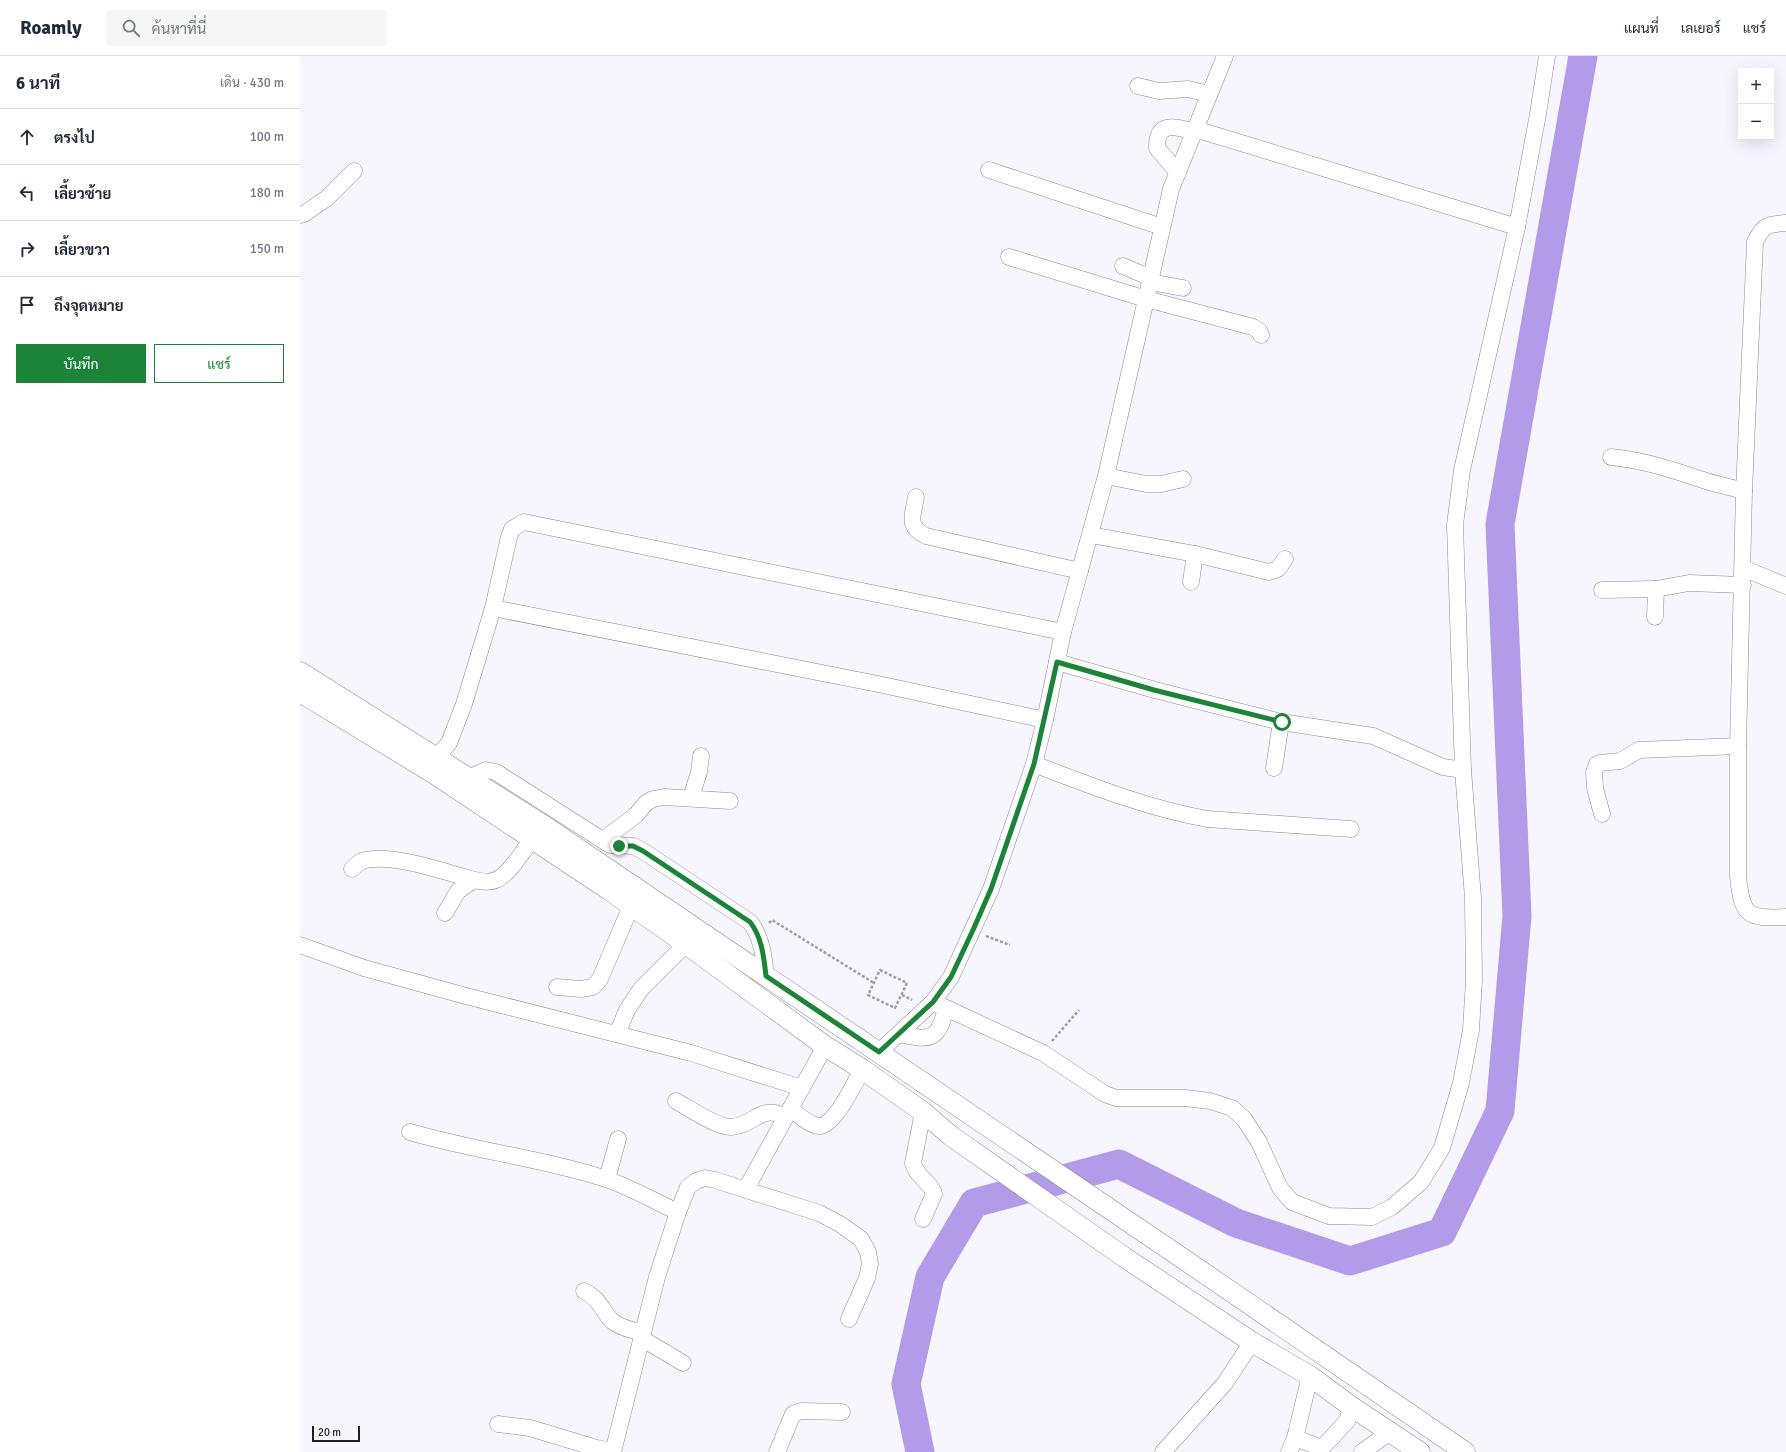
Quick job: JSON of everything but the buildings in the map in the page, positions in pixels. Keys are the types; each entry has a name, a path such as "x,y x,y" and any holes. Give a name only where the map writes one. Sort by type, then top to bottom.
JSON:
{"main road":[{"path":"300,672 544,825 1465,1452"},
{"path":"300,692 427,770 631,906 686,944 825,1046 862,1069 923,1112 951,1136 1124,1257 1252,1342 1310,1376 1352,1407 1420,1452"}],"street":[{"path":"899,1034 916,1038 933,1036 939,1030 940,1005 991,889 1034,764 1045,720 1063,632 1091,535 1106,476 1171,189 1225,56"},
{"path":"940,1005 1043,1053 1088,1084 1105,1094 1116,1098 1185,1098 1210,1101 1232,1108 1244,1119 1259,1142 1280,1188 1292,1202 1329,1216 1357,1218 1372,1217 1392,1207 1421,1182 1442,1148 1461,1083 1470,1030 1474,980 1473,898 1464,770 1455,525 1462,470 1517,227 1547,56"},
{"path":"1138,86 1159,92 1188,89 1209,94"},
{"path":"1178,173 1157,148 1159,135 1165,128 1170,126 1194,130 1517,227"},
{"path":"989,170 1162,227"},
{"path":"300,215 304,214 327,198 354,171"},
{"path":"1786,223 1765,226 1755,242 1744,491 1738,746 1738,876 1744,908 1751,915 1762,918 1786,917"},
{"path":"1009,257 1146,299 1253,327 1259,331 1261,335"},
{"path":"1123,266 1150,280 1183,288"},
{"path":"1611,457 1631,459 1667,467 1701,480 1744,491"},
{"path":"1106,476 1146,484 1161,484 1183,479"},
{"path":"916,497 913,526 916,531 926,536 1080,570"},
{"path":"436,758 449,743 464,704 493,608 509,537 512,529 524,522 1063,632"},
{"path":"1091,535 1195,554 1269,572 1278,569 1285,559"},
{"path":"1191,582 1195,554"},
{"path":"1742,568 1786,586"},
{"path":"1602,590 1656,589 1689,583 1742,584"},
{"path":"1655,617 1656,589"},
{"path":"493,608 878,684 1045,720"},
{"path":"1057,662 1154,690 1282,722 1373,736 1442,766 1464,770"},
{"path":"1274,768 1282,722"},
{"path":"1602,814 1595,788 1594,772 1597,764 1620,761 1639,750 1738,746"},
{"path":"691,798 699,772 701,756"},
{"path":"1034,764 1150,806 1187,815 1207,819 1351,830"},
{"path":"468,778 486,770 496,772 614,846 633,846 643,851 750,922 755,928 759,939 766,976"},
{"path":"603,840 636,815 646,803 653,799 664,797 691,798 730,802"},
{"path":"352,869 360,862 368,860 389,860 425,865 474,880 488,882 495,881 502,877 532,839"},
{"path":"445,913 458,891 474,880"},
{"path":"557,987 581,989 593,987 600,979 631,906"},
{"path":"617,1034 627,1010 641,989 686,944"},
{"path":"300,945 364,968 459,994 691,1053 802,1088"},
{"path":"879,1052 899,1034 940,1005"},
{"path":"746,1189 825,1046"},
{"path":"676,1101 719,1126 732,1127 745,1123 770,1111 787,1113 820,1126 826,1124 842,1105 862,1069"},
{"path":"923,1112 913,1163 914,1168 921,1179 933,1189 934,1194 923,1219"},
{"path":"410,1132 435,1140 549,1164 606,1179 678,1212"},
{"path":"606,1179 618,1139"},
{"path":"498,1424 530,1428 596,1448 613,1451 657,1277 678,1212 688,1187 696,1181 705,1178 746,1189 819,1213 840,1224 861,1239 868,1252 870,1264 866,1278 849,1319"},
{"path":"584,1291 599,1301 613,1322 642,1335 683,1362"},
{"path":"1163,1452 1226,1383 1252,1342"},
{"path":"1310,1376 1292,1445 1327,1450 1347,1421 1352,1407"},
{"path":"777,1452 793,1414 801,1411 842,1412"},
{"path":"1362,1452 1390,1432"}],"path":[{"path":"772,920 874,983"},
{"path":"973,930 1010,945"},
{"path":"880,970 907,983 895,1008 868,995 874,983 880,970"},
{"path":"1043,1053 1079,1010"}],"waterway":[{"path":"920,1452 906,1384 930,1277 974,1203 1119,1164 1236,1223 1350,1261 1442,1232 1500,1111 1517,916 1500,524 1583,56"}],"route":[{"path":"619,846 633,846 643,851 750,922 755,928 759,939 764,957 766,976 879,1052 933,1002 951,977 973,930 991,889 1034,764 1057,662 1154,690 1282,722"}]}
